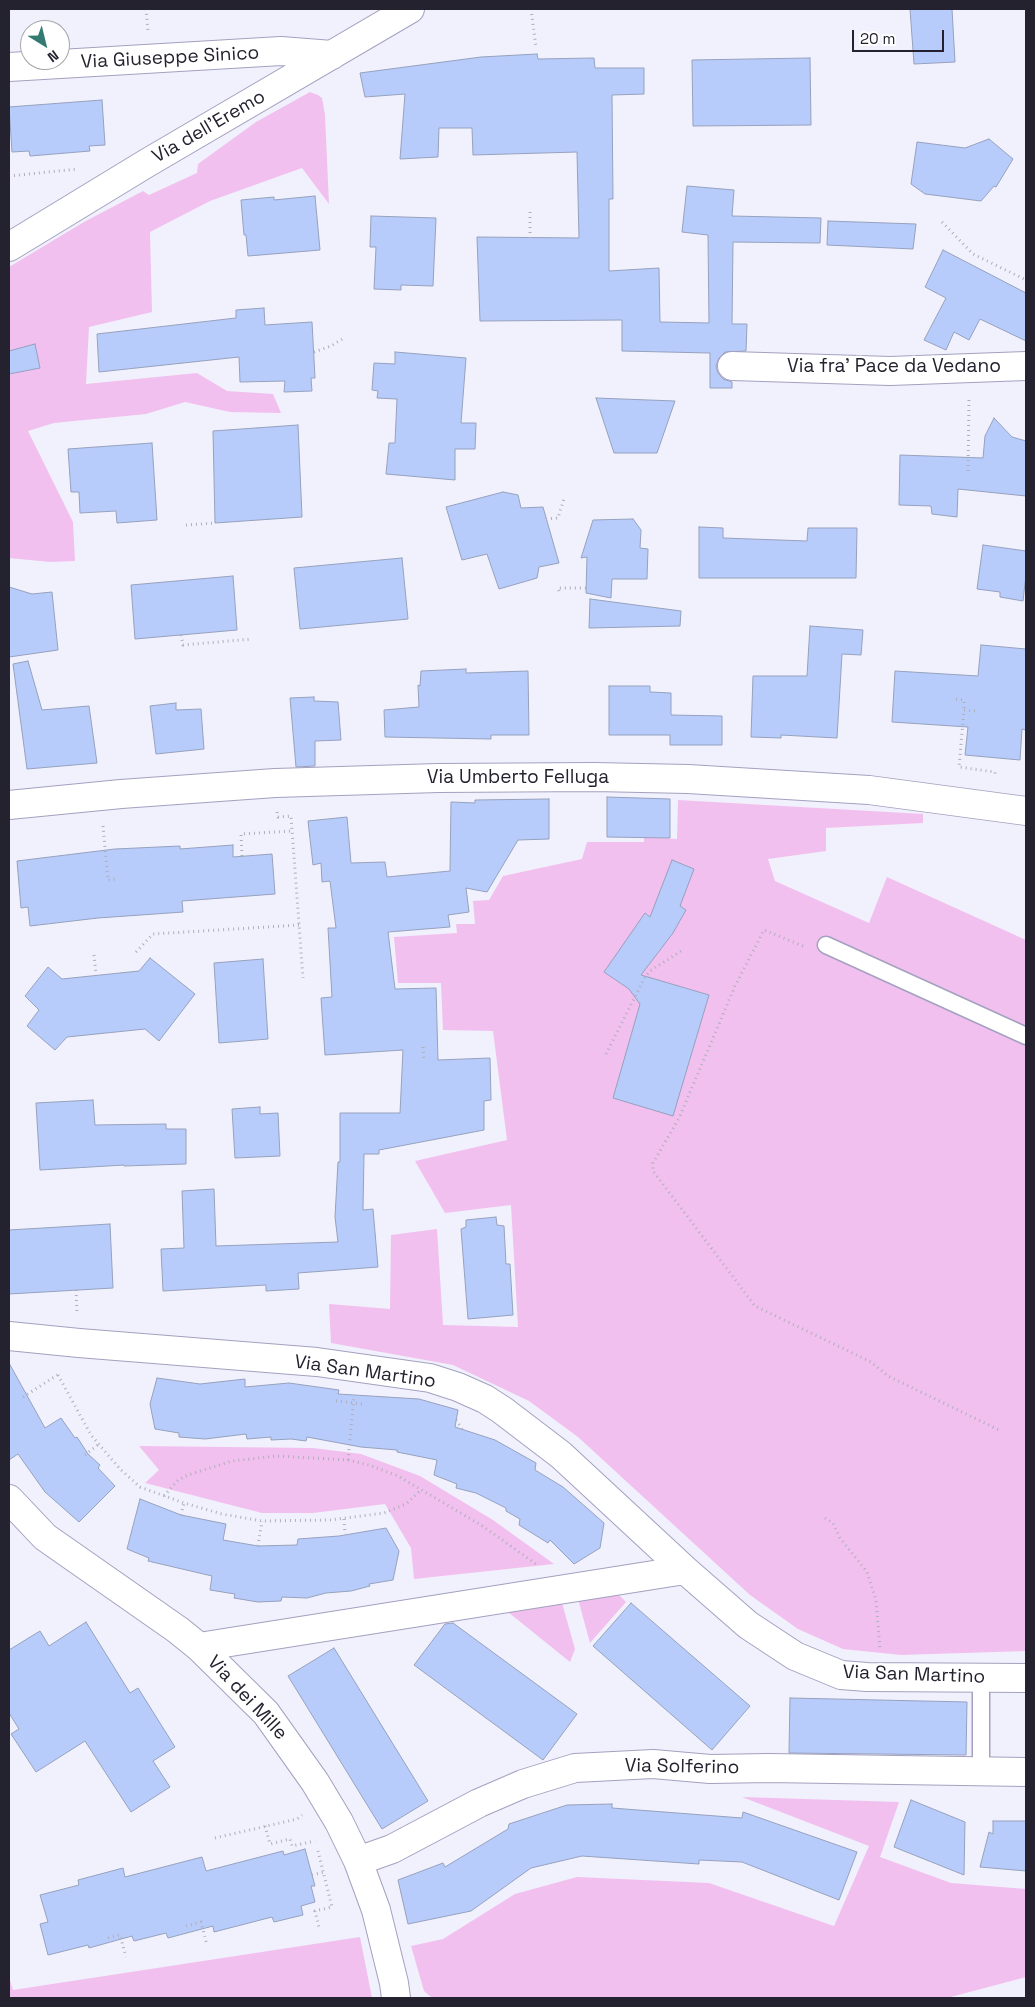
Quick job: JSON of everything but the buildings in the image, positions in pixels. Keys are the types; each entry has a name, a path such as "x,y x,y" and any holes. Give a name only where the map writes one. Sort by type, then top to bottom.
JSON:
{"street":[{"name":"Via dell'Eremo","path":"9,247 146,163 410,9"},
{"name":"Via Giuseppe Sinico","path":"9,67 281,51 332,56"},
{"name":"Via fra' Pace da Vedano","path":"732,366 890,371 1026,366"},
{"name":"Via Umberto Felluga","path":"9,805 121,794 275,783 438,778 595,777 688,779 868,790 1026,811"},
{"name":"Via San Martino","path":"9,1336 79,1344 317,1362 430,1378 485,1399 561,1454 685,1570 748,1625 795,1656 841,1675 867,1677 1026,1678"},
{"name":"Via dei Mille","path":"9,1499 45,1537 178,1630 199,1647 266,1713 315,1782 339,1822 358,1861 376,1910 396,1998"},
{"path":"199,1647 685,1570"},
{"name":"Via Solferino","path":"358,1861 392,1849 479,1802 524,1784 575,1768 653,1764 710,1769 769,1768 1026,1772"}],"lane":[{"path":"826,944 1026,1036"},
{"path":"981,1678 981,1771"}],"path":[{"path":"146,9 148,35"},
{"path":"531,9 536,47"},
{"path":"9,176 82,169"},
{"path":"530,211 530,238"},
{"path":"942,222 972,254 1026,280"},
{"path":"314,352 331,346 344,338"},
{"path":"968,471 970,367"},
{"path":"546,519 558,518 564,499"},
{"path":"186,525 215,523"},
{"path":"559,591 558,588 586,588"},
{"path":"181,635 183,645 252,639"},
{"path":"956,700 964,700 959,767 995,772 994,782"},
{"path":"964,710 975,711"},
{"path":"277,809 278,817 291,816 303,978"},
{"path":"103,829 108,880 117,879"},
{"path":"242,856 241,834 292,832"},
{"path":"136,952 153,934 299,924"},
{"path":"826,944 810,949 764,930 735,986 679,1118 653,1163 654,1171 755,1306 871,1362 888,1376 999,1430"},
{"path":"606,1054 645,977 650,971 681,951"},
{"path":"94,955 96,975"},
{"path":"423,1047 424,1060"},
{"path":"76,1290 78,1317"},
{"path":"23,1396 65,1370"},
{"path":"58,1375 86,1428 120,1469 140,1487 184,1503 222,1514 262,1522 344,1519 384,1513 406,1504 421,1490"},
{"path":"348,1460 355,1388"},
{"path":"336,1401 364,1404"},
{"path":"456,1420 462,1429"},
{"path":"85,1455 99,1444"},
{"path":"164,1496 178,1480 188,1474 232,1461 278,1456 348,1460 369,1465 398,1476 481,1525 540,1567"},
{"path":"181,1515 184,1503"},
{"path":"825,1518 833,1522 840,1538 867,1572 876,1600 880,1652"},
{"path":"344,1519 345,1534"},
{"path":"258,1546 262,1522"},
{"path":"215,1838 297,1819"},
{"path":"266,1826 270,1844 290,1839 292,1846 315,1840 332,1907 315,1911 319,1928"},
{"path":"312,1875 324,1872"},
{"path":"186,1926 201,1922 207,1945"},
{"path":"108,1938 120,1936 126,1957"}],"shaded area":[{"path":"310,92 322,98 325,115 329,204 302,168 210,201 150,232 152,312 89,327 86,384 197,373 227,391 273,394 281,413 230,412 185,402 146,414 54,423 28,431 73,522 75,561 50,562 9,558 9,267 84,222 143,191 149,195 197,173 198,164 256,122"},
{"path":"678,800 923,814 923,823 826,828 826,851 768,859 775,881 869,923 887,877 1026,940 1026,1651 901,1655 843,1649 798,1629 750,1595 578,1437 529,1401 453,1365 331,1343 329,1304 390,1309 391,1235 437,1229 443,1325 518,1327 511,1205 445,1213 415,1161 507,1140 493,1031 443,1030 441,983 398,983 394,937 457,933 456,924 475,924 473,901 489,900 503,876 582,859 587,842 644,842 644,837 677,839"},
{"path":"139,1446 313,1448 361,1454 420,1476 493,1520 554,1564 414,1579 411,1548 385,1504 313,1513 262,1513 145,1483 159,1470"},
{"path":"618,1594 626,1602 590,1643 578,1599"},
{"path":"562,1603 575,1649 570,1662 508,1612"},
{"path":"742,1797 899,1802 880,1857 951,1883 1026,1889 1026,1977 947,1998 432,1998 424,1991 411,1946 443,1939 515,1894 577,1877 709,1883 834,1926 869,1846"},
{"path":"360,1937 372,1998 9,1998 9,1977 13,1990"}]}
